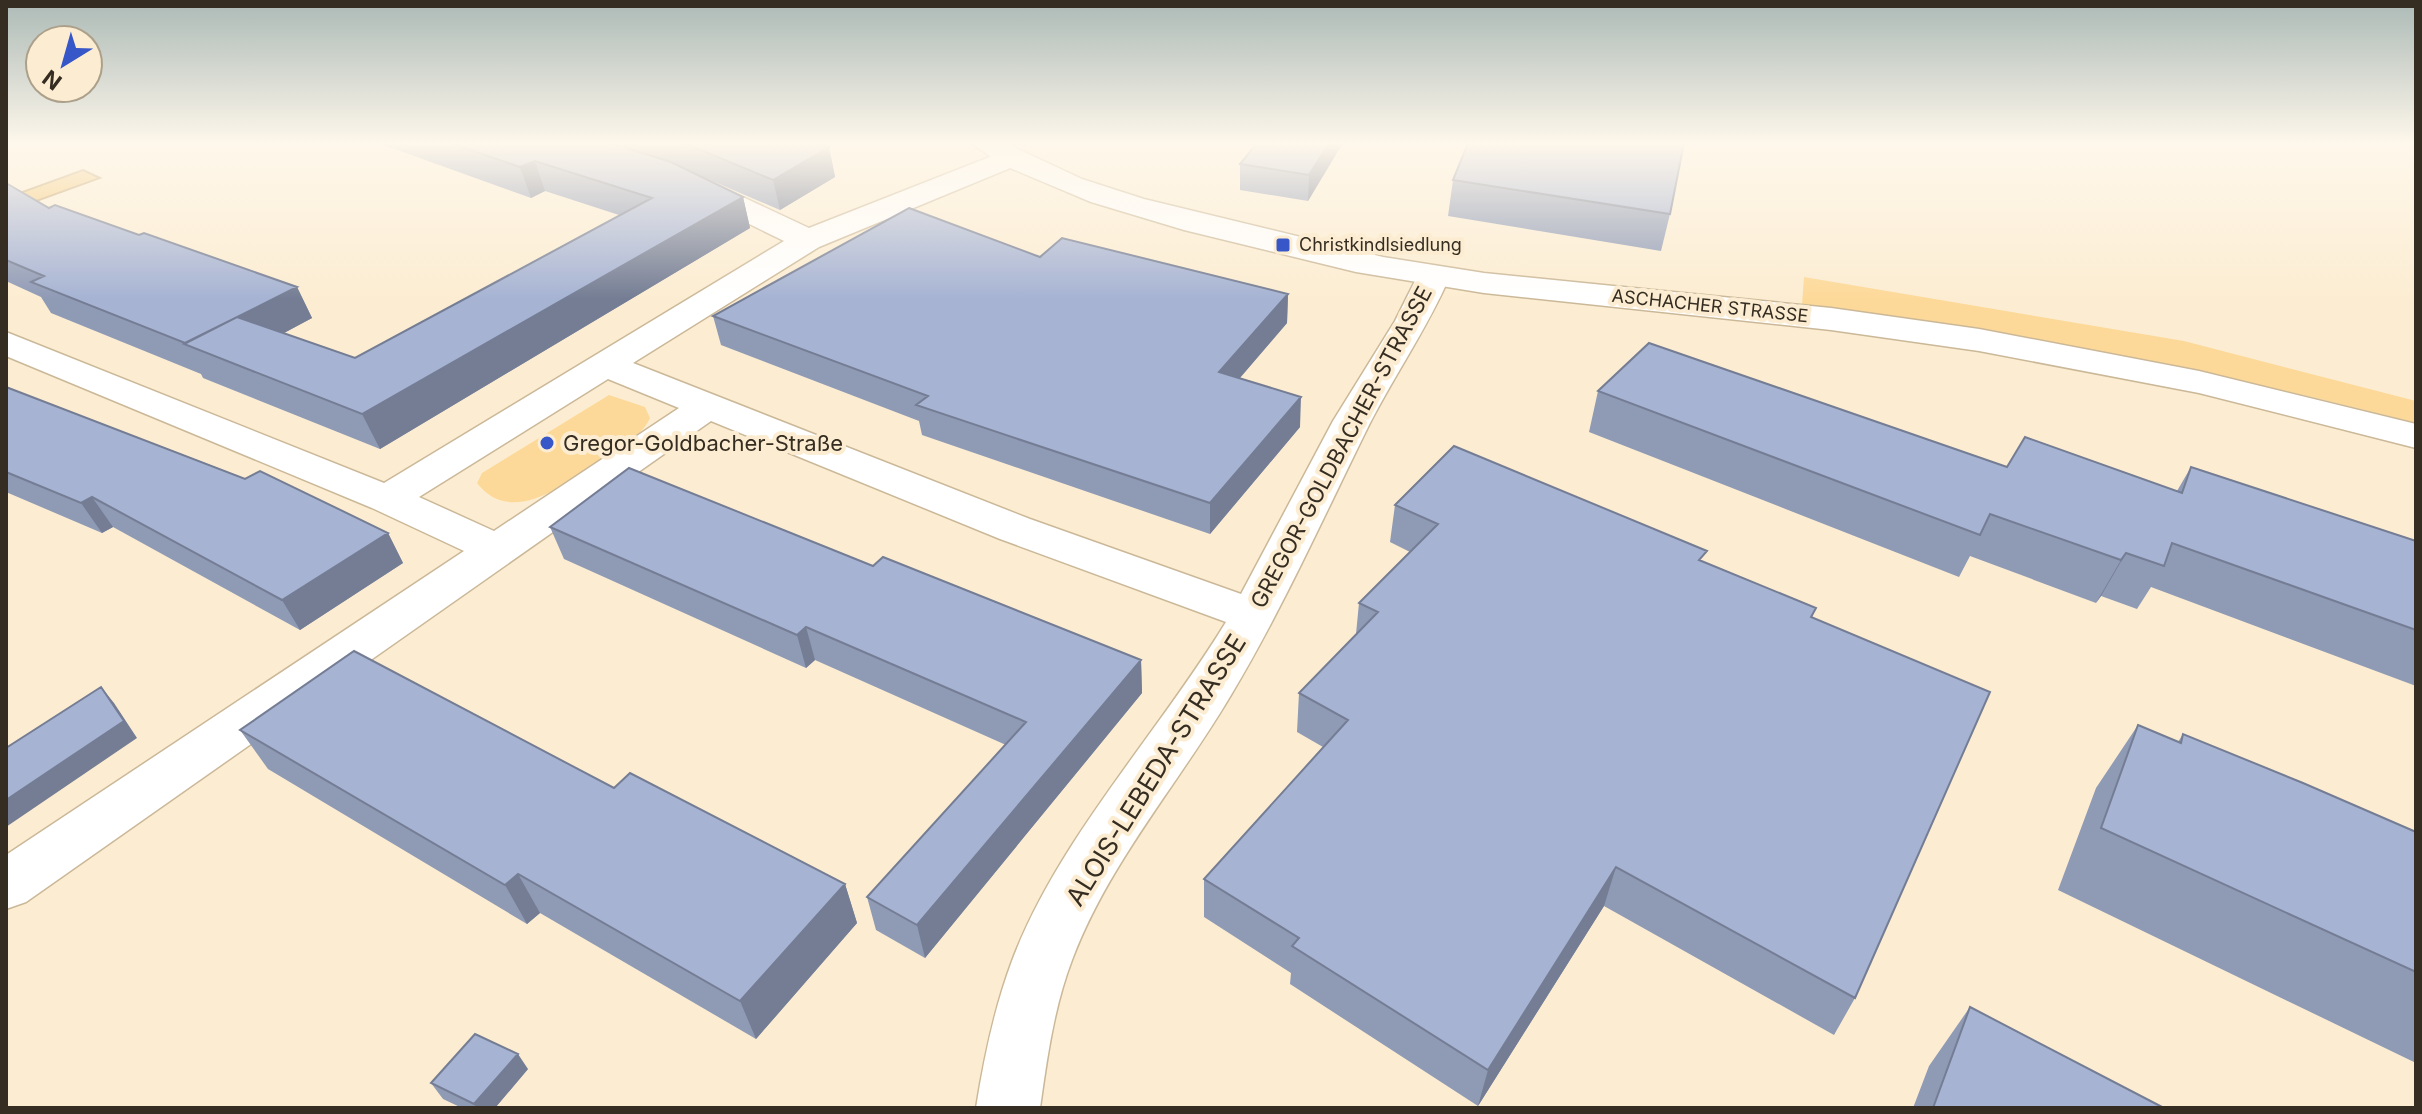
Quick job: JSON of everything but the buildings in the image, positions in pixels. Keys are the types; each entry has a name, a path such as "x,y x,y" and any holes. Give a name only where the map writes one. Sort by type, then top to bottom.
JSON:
{"street":[{"path":"712,195 774,221 808,240"},
{"path":"387,499 808,240 911,195"},
{"name":"ASCHACHER STRASSE","path":"1112,195 1165,216 1326,255 1433,276 1831,319 2017,346 2229,389 2416,436"},
{"name":"GREGOR-GOLDBACHER-STRASSE","path":"607,366 1015,529 1253,615 1352,421 1384,375 1433,276"},
{"path":"6,343 387,499 500,551"},
{"path":"6,885 500,551 708,406"},
{"name":"ALOIS-LEBEDA-STRASSE","path":"1008,1108 1017,1046 1042,960 1084,875 1213,684 1253,615"}],"shaded area":[{"path":"14,195 53,195 31,203"},
{"path":"1804,277 2184,341 2416,401 2416,423 2264,386 2111,354 1957,327 1802,305"},
{"path":"609,395 645,407 650,418 641,432 620,449 538,498 505,502 491,496 477,483 482,473"}],"place":[{"name":"Christkindlsiedlung","path":"1283,245"},
{"name":"Gregor-Goldbacher-Straße","path":"547,443"}]}
